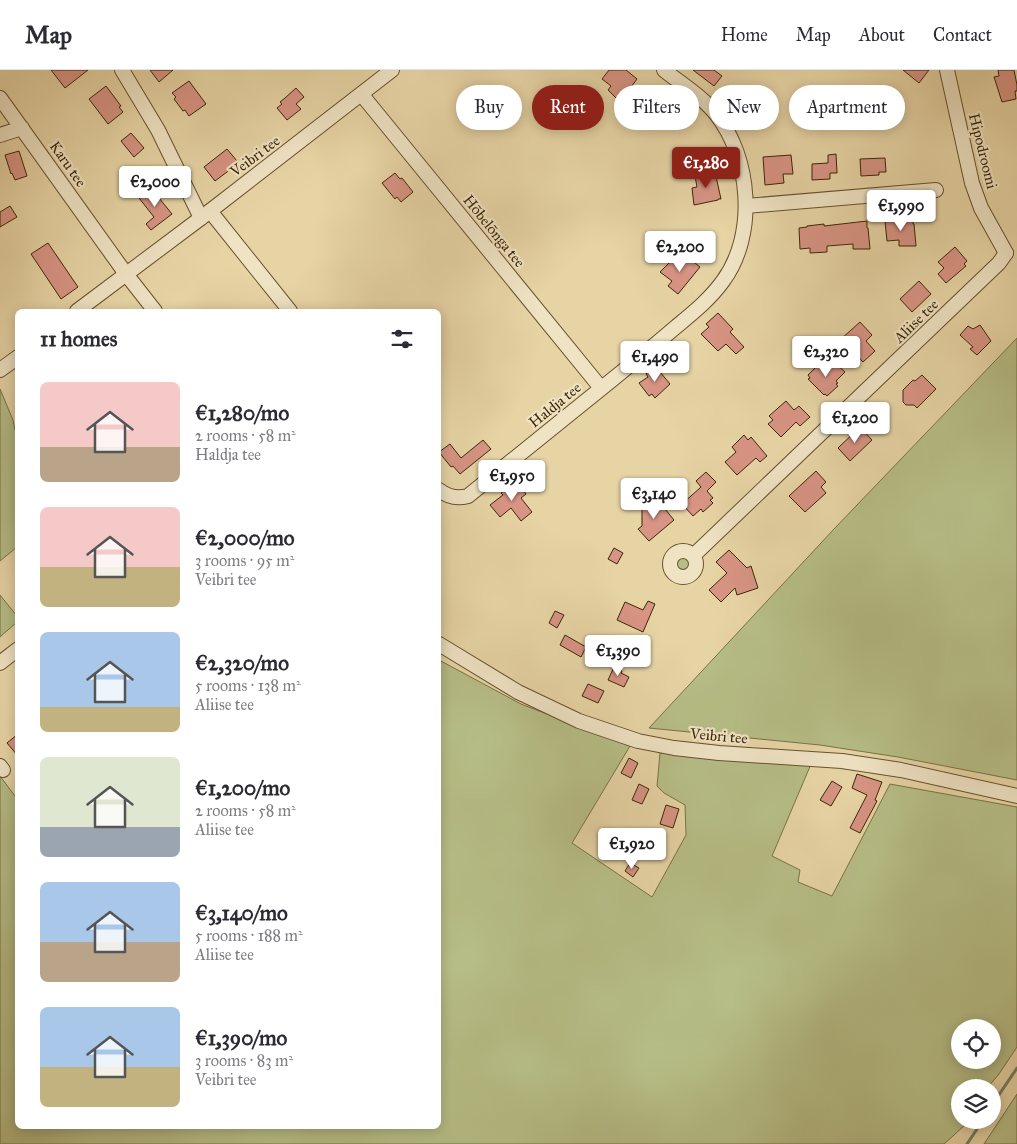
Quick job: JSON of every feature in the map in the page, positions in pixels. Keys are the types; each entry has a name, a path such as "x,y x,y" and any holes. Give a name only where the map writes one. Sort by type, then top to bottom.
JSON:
{"street":[{"path":"122,70 205,214 288,309"},
{"name":"Veibri tee","path":"80,309 362,95 392,70"},
{"name":"Haldja tee","path":"441,492 454,497 468,496 705,303 731,270 739,251 743,234 746,206 739,161 729,136 715,113 664,70"},
{"name":"Hipodroomi","path":"947,70 972,183 981,208 1012,252"},
{"name":"Hõbelõnga tee","path":"362,95 601,388"},
{"name":"Karu tee","path":"0,98 126,274"},
{"path":"0,135 22,128"},
{"path":"746,206 936,190"},
{"name":"Aliise tee","path":"694,555 1012,252"},
{"path":"126,274 153,309"},
{"path":"0,370 15,358"},
{"name":"Veibri tee","path":"441,645 518,692 579,721 638,741 719,754 852,762 901,770 1017,796"},
{"path":"0,662 15,651"}],"green space":[{"path":"1017,338 1017,780 898,757 820,745 649,728 834,529"},
{"path":"0,389 15,430 15,549 0,561"},
{"path":"683,553 693,560 694,564 687,574 683,575 673,568 672,564 679,554"},
{"path":"0,595 15,614 15,624 0,637"},
{"path":"441,661 521,704 630,746 572,843 652,897 686,835 685,805 664,793 657,786 660,753 811,764 772,856 800,870 798,882 832,896 890,784 1017,807 1017,1047 995,1079 951,1079 951,1129 961,1129 944,1144 0,1144 0,776 15,796 15,1129 441,1129"},
{"path":"1017,1094 1017,1144 984,1144 994,1129 1001,1129 1001,1118"}],"building":[{"path":"51,70 88,70 65,88"},
{"path":"150,70 173,70 159,82"},
{"path":"609,70 626,70 637,79 633,85 614,85 614,96 608,90 611,86 602,79"},
{"path":"693,70 714,70 722,76 713,85"},
{"path":"903,70 929,70 919,83"},
{"path":"998,70 1014,70 1017,85 1017,91 1015,91 1016,99 1002,102 994,77 999,76"},
{"path":"189,81 206,104 189,116 174,99 176,97 172,93"},
{"path":"106,86 121,106 119,107 123,112 108,124 89,99"},
{"path":"296,88 304,97 296,104 301,109 287,120 277,108 282,104 280,102"},
{"path":"131,133 144,148 134,157 121,141"},
{"path":"227,149 237,161 233,164 235,166 215,181 204,167"},
{"path":"19,151 27,176 15,180 5,155"},
{"path":"836,154 837,173 830,173 830,179 812,180 812,164 828,163 828,155"},
{"path":"791,155 793,174 783,174 784,183 765,185 763,157"},
{"path":"885,158 886,172 879,172 879,175 861,176 860,159"},
{"path":"715,172 721,199 694,205 692,188 697,187 695,176"},
{"path":"395,173 400,179 402,178 413,192 401,202 397,197 395,199 382,183"},
{"path":"151,188 172,214 151,230 146,224 154,217 139,198"},
{"path":"10,206 17,217 0,227 0,212"},
{"path":"913,218 916,246 899,246 899,240 887,241 885,221"},
{"path":"867,221 870,249 853,249 853,244 827,246 827,252 810,253 810,248 800,249 799,228"},
{"path":"48,243 78,287 61,299 31,254"},
{"path":"955,247 967,261 964,264 966,266 946,283 938,274 944,268 938,262"},
{"path":"684,254 700,267 678,294 668,286 672,281 660,272 672,260 676,263"},
{"path":"919,281 931,294 912,312 900,299"},
{"path":"718,313 733,329 730,332 744,347 736,354 726,344 718,351 701,334 709,327 706,324"},
{"path":"860,322 872,335 866,341 875,351 863,362 841,339"},
{"path":"980,325 991,341 977,355 970,349 973,347 960,335 968,326 973,329"},
{"path":"832,360 845,372 836,381 838,386 827,396 808,379 810,378 808,375 818,365 824,368"},
{"path":"655,366 670,384 655,398 652,394 649,396 639,383 648,377 646,374"},
{"path":"922,375 936,389 917,408 914,405 906,405 903,402 903,390 913,380 915,381"},
{"path":"786,401 794,410 799,406 810,417 800,426 796,422 781,437 768,424 773,420 769,416"},
{"path":"860,427 872,440 850,461 838,448"},
{"path":"744,435 748,440 751,437 767,456 760,462 756,458 737,475 725,462 736,452 732,447"},
{"path":"483,440 491,449 460,474 453,466 451,467 441,454 441,451 450,444 461,458"},
{"path":"816,471 826,482 821,487 826,493 805,512 789,496"},
{"path":"706,472 716,482 707,491 713,498 710,500 713,503 703,512 701,509 693,516 682,504 701,487 696,481"},
{"path":"516,481 526,494 521,498 532,512 521,521 511,508 500,517 490,505"},
{"path":"656,498 674,520 649,541 638,529 642,526 642,509"},
{"path":"614,548 623,553 617,564 608,559"},
{"path":"729,550 747,568 751,566 758,588 737,595 735,588 721,602 709,590 727,573 716,562"},
{"path":"648,601 655,604 643,632 617,620 625,602 643,610"},
{"path":"555,611 564,615 557,628 549,623"},
{"path":"565,635 586,647 581,657 560,645"},
{"path":"597,646 601,648 602,646 625,659 620,669 593,656"},
{"path":"614,667 629,677 624,687 608,680"},
{"path":"588,684 604,691 598,703 582,696"},
{"path":"15,736 15,752 7,743"},
{"path":"629,758 638,763 631,778 621,773"},
{"path":"857,774 882,782 875,800 877,801 860,833 850,828 867,795 852,788"},
{"path":"832,781 842,787 831,806 820,800"},
{"path":"639,784 649,789 642,804 632,800"},
{"path":"666,805 679,809 673,828 660,824"},
{"path":"630,863 639,868 633,877 625,871"}],"waterway":[{"path":"1001,1092 1017,1068"},
{"path":"967,1144 977,1129"}]}
